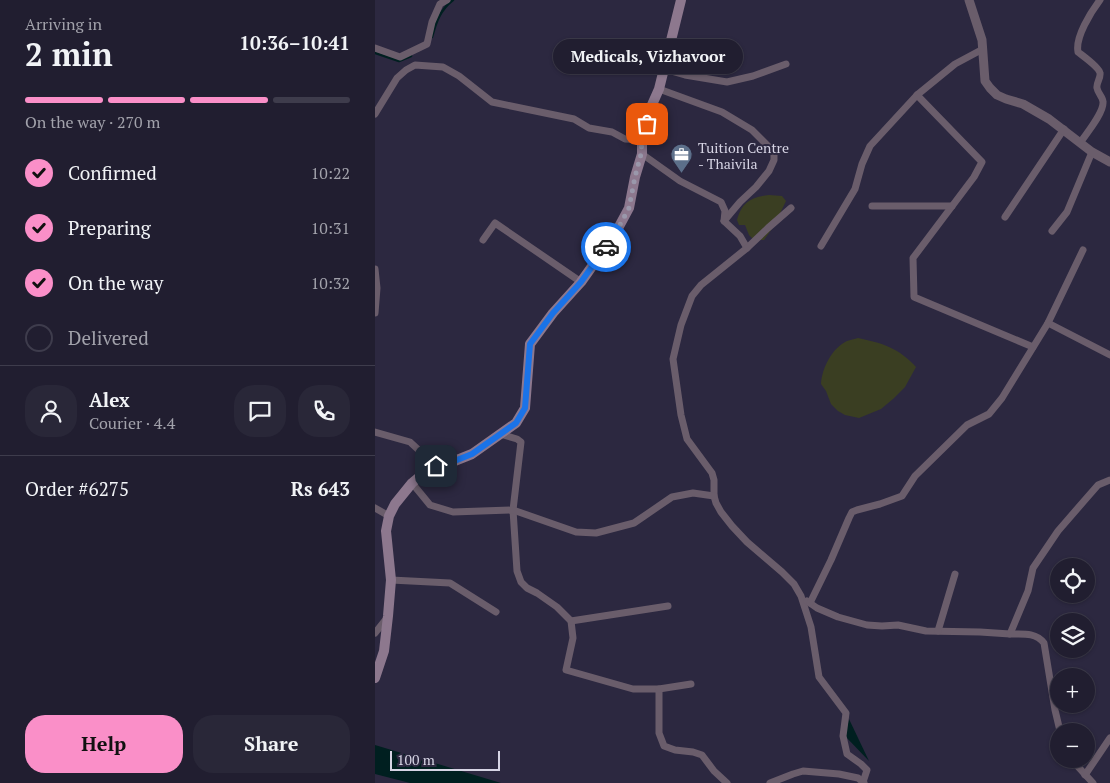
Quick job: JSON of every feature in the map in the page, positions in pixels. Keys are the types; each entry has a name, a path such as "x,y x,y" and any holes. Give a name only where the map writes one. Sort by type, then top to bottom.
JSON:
{"main road":[{"path":"375,678 384,651 388,616 391,580 386,531 389,516 395,504 411,483 436,466 472,454 516,423 525,408 530,344 553,313 581,282 615,234 629,208 641,154 642,140 651,108 659,89 681,0"}],"street":[{"path":"375,48 400,57 427,44 432,22 440,4 447,0"},
{"path":"969,0 982,40 985,81 990,88 997,94 1049,118 1092,152 1110,162"},
{"path":"1080,143 1103,105 1102,98 1097,90 1101,75 1099,69 1078,52 1077,46 1089,17 1100,0"},
{"path":"821,246 855,189 862,164 870,146 917,95 955,64 983,49"},
{"path":"414,51 415,62"},
{"path":"375,114 397,78 415,62"},
{"path":"415,62 443,67 459,76 492,102 574,119 589,128 613,132 625,139 642,140"},
{"path":"664,69 685,75 727,82 753,76 786,64"},
{"path":"659,89 722,112 752,130 774,153 775,160 769,171 724,221"},
{"path":"917,95 982,162 974,177 913,258 914,297 1033,347"},
{"path":"1005,217 1064,129"},
{"path":"1052,232 1067,212 1092,152"},
{"path":"641,154 680,181 721,202 725,211 724,221"},
{"path":"872,206 952,206"},
{"path":"770,783 803,771 839,774 858,778 864,783 867,770 847,754 843,736 846,714 819,677 811,626 801,596 794,584 732,526 716,503 712,473 685,434 673,359 681,324 692,296 701,285 747,248 791,208"},
{"path":"724,221 740,236 747,248"},
{"path":"483,240 495,224 581,282"},
{"path":"810,603 852,512 901,496 915,476 967,425 989,414 1002,398 1048,323 1083,250"},
{"path":"375,269 377,288 375,313"},
{"path":"1048,323 1110,355"},
{"path":"375,432 410,442 436,466"},
{"path":"500,434 521,442 513,510 517,571 521,582 527,588 557,607 571,621 573,638 566,670 633,689 659,689 691,684"},
{"path":"1010,634 1028,591 1033,568 1058,531 1083,501 1099,485 1110,480"},
{"path":"411,483 430,505 453,512 513,510 576,532 596,533 634,523 672,497 693,493 714,496"},
{"path":"375,508 389,516"},
{"path":"938,631 955,574"},
{"path":"391,580 450,583 495,612"},
{"path":"801,596 817,608 838,617 867,624 882,626 898,625 926,631 1035,635 1044,643 1058,723"},
{"path":"571,621 668,606"},
{"path":"375,633 388,616"},
{"path":"659,689 659,733 664,746 675,750 693,752 702,756 727,783"},
{"path":"1085,775 1110,738"},
{"path":"1079,768 1093,783"}],"shaded area":[{"path":"769,195 782,196 786,201 774,226 764,240 754,240 749,235 745,225 739,225 737,220 739,214 752,199"},
{"path":"858,338 890,347 903,355 916,367 905,387 893,399 881,409 859,418 845,415 838,411 831,404 821,384 823,372 832,353 847,341"},
{"path":"849,719 869,761 845,736"},
{"path":"375,745 501,783 410,783 375,774"}],"waterway":[{"path":"432,37 439,17 453,0"},
{"path":"375,53 399,61 411,56"}],"way so far":[{"path":"606,247 629,208 641,154 642,140 647,124"}],"place":[{"name":"Medicals, Vizhavoor","path":"647,124"},
{"name":"Tuition Centre - Thaivila","path":"682,174"}],"route":[{"path":"436,466 472,454 516,423 525,408 530,344 553,313 581,282 606,247"}]}
